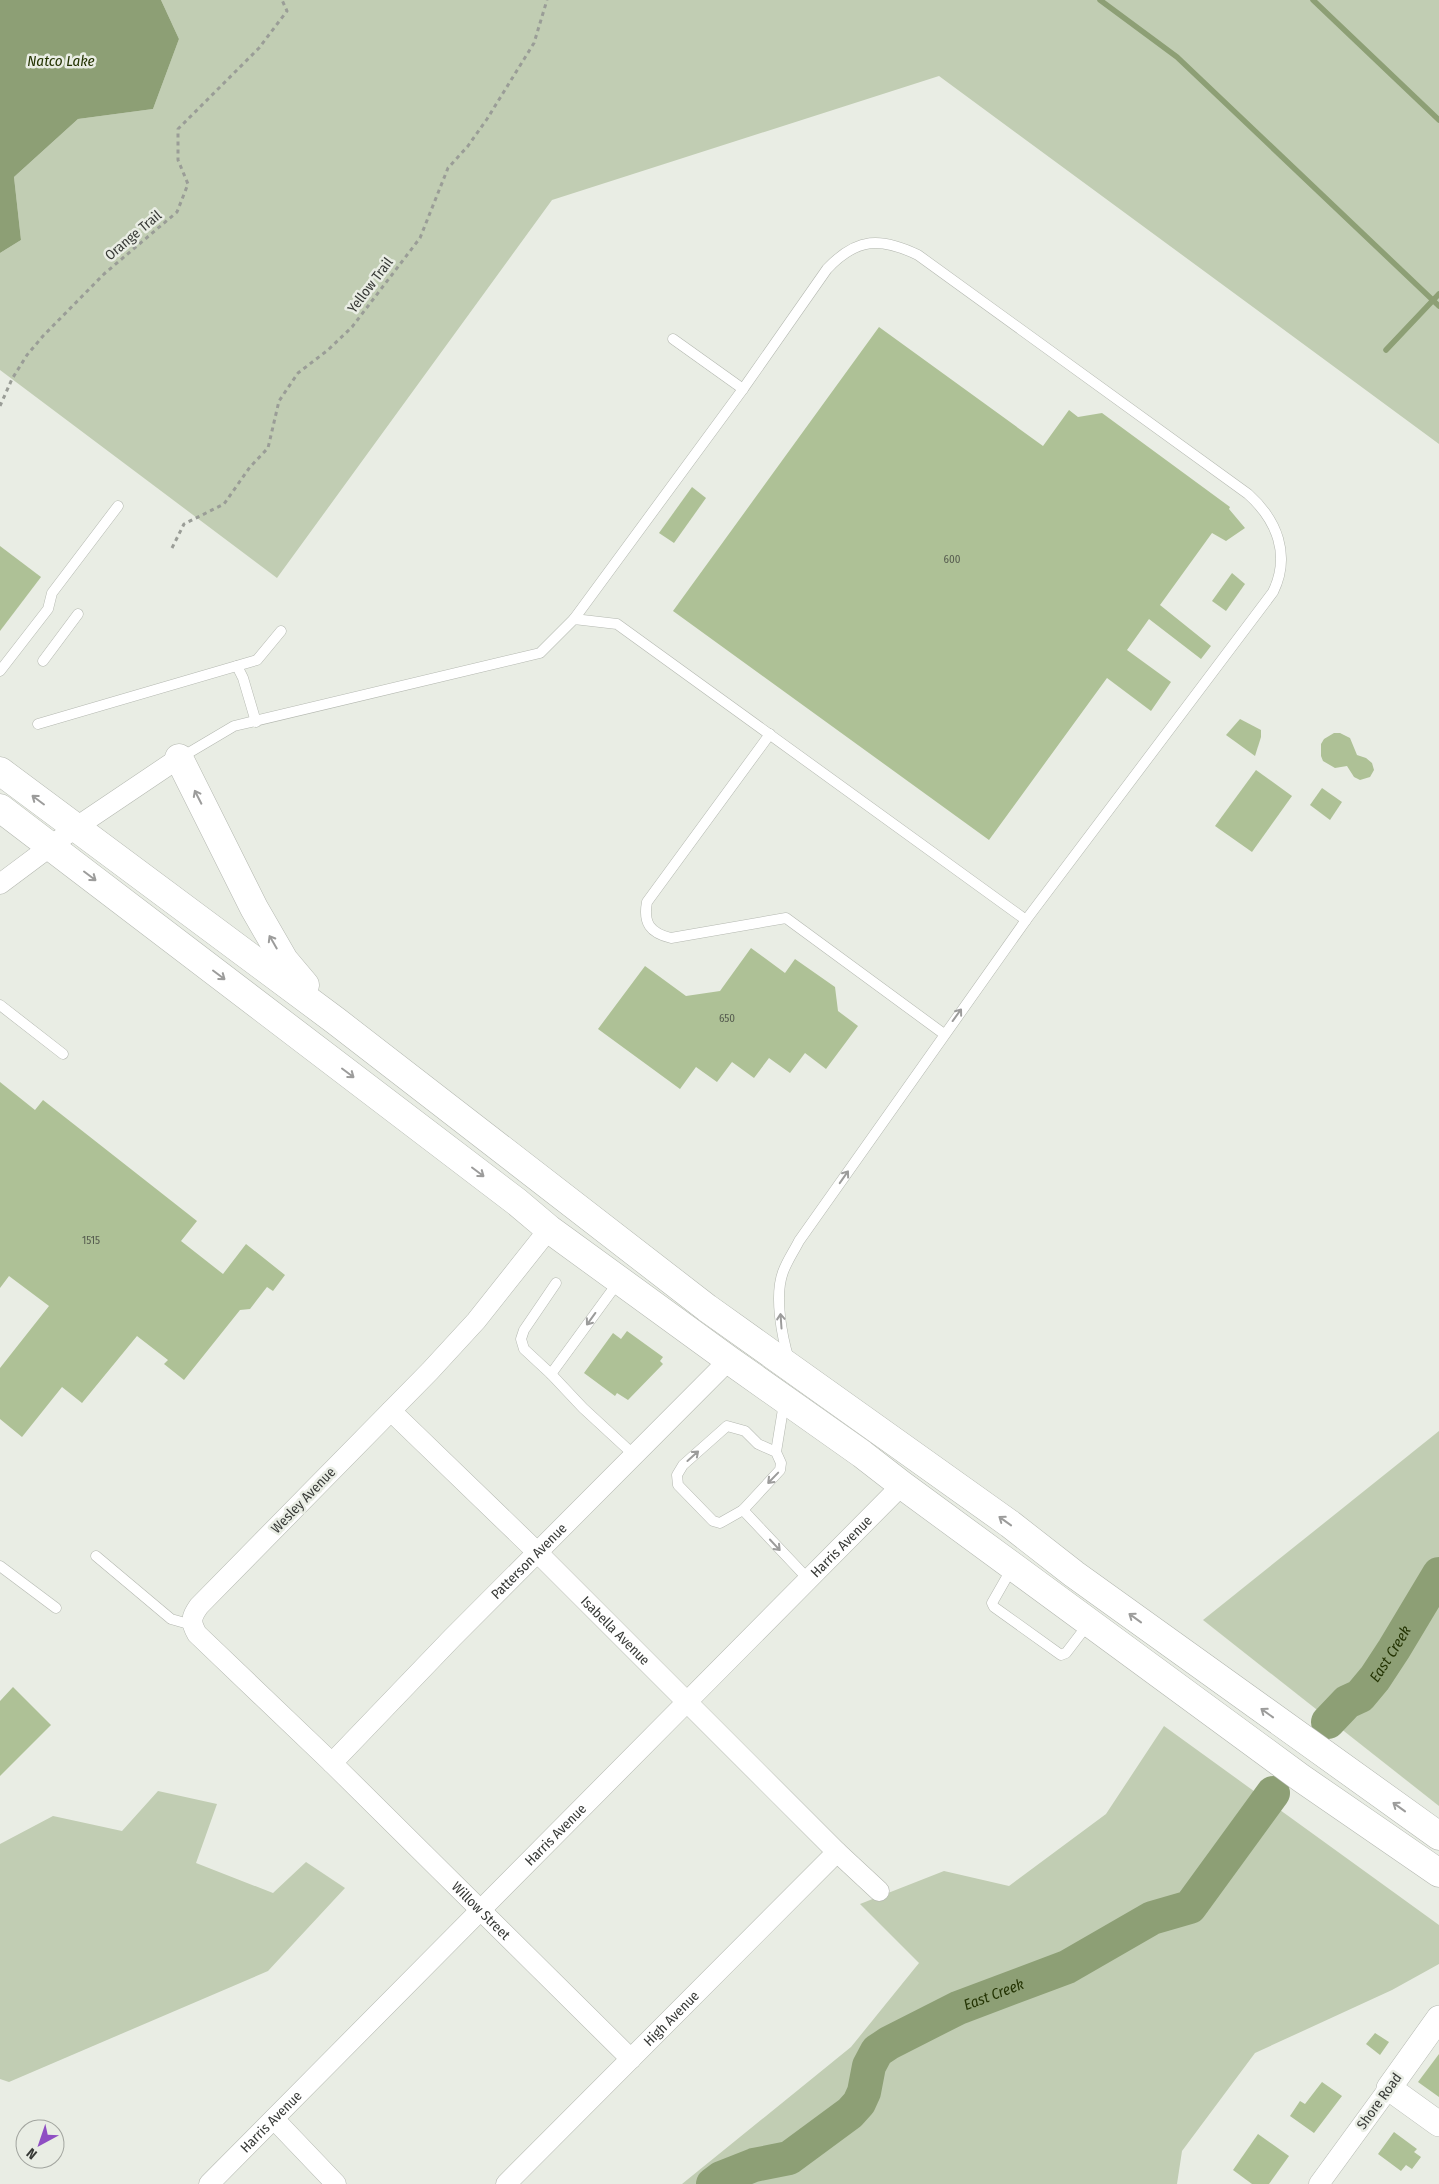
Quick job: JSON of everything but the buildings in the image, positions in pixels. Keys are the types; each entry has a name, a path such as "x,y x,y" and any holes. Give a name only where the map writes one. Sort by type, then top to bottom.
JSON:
{"highway":[{"path":"179,758 254,908 284,960 336,1021"},
{"path":"0,771 336,1021 707,1308 1439,1836"},
{"path":"0,808 549,1229 862,1454 902,1486 1434,1873"}],"street":[{"path":"0,884 75,828 179,758"},
{"name":"Wesley Avenue","path":"192,1625 192,1619 199,1606 391,1411 476,1321 549,1229"},
{"name":"Patterson Avenue","path":"332,1763 537,1552 729,1360"},
{"name":"Isabella Avenue","path":"391,1411 537,1552 837,1852 879,1891"},
{"name":"Harris Avenue","path":"209,2184 902,1486"},
{"path":"192,1625 197,1634 332,1763"},
{"name":"Willow Street","path":"332,1763 631,2059"},
{"name":"High Avenue","path":"506,2184 837,1852"},
{"name":"Shore Road","path":"1319,2184 1439,2018"},
{"path":"1389,2088 1439,2124"},
{"path":"274,2119 336,2184"}],"lane":[{"path":"179,758 234,726 540,653 574,619 743,389 827,269 838,258 863,244 876,242 898,245 918,255 1248,494 1264,508 1274,527 1280,545 1281,565 1279,580 1273,592 1026,920 799,1241 782,1273 780,1303 782,1337 792,1368"},
{"path":"673,339 743,389"},
{"path":"0,671 48,609 52,593 118,506"},
{"path":"43,661 78,614"},
{"path":"574,619 617,624 1026,920"},
{"path":"38,724 258,660 281,631"},
{"path":"236,666 243,678 256,722"},
{"path":"770,734 647,902 645,914 648,925 658,935 670,938 786,918 944,1034"},
{"path":"0,1005 63,1054"},
{"path":"551,1374 619,1280"},
{"path":"556,1283 524,1330 521,1339 524,1349 583,1408 634,1455"},
{"path":"776,1452 758,1444 745,1430 726,1426 683,1465 677,1475 678,1485 713,1521 720,1523 743,1510 780,1470 781,1463 776,1452 785,1400"},
{"path":"743,1510 809,1580"},
{"path":"96,1556 171,1619 192,1625"},
{"path":"0,1566 56,1608"},
{"path":"1013,1566 992,1602 994,1607 1061,1655 1066,1653 1089,1622"}],"path":[{"name":"Orange Trail","path":"0,406 12,379 43,336 104,274 178,212 188,184 178,160 178,129 260,48 286,11 282,0"},
{"name":"Yellow Trail","path":"172,548 184,524 224,504 250,467 268,448 279,401 298,373 328,350 352,327 420,238 448,168 468,146 487,119 534,43 547,0"}],"shaded area":[{"path":"161,0 1439,0 1439,444 939,76 552,200 277,578 0,370 0,253 21,240 14,177 78,119 153,109 179,39"},
{"path":"1439,1431 1439,1806 1203,1620"},
{"path":"1164,1726 1439,1925 1439,1964 1392,1990 1255,2053 1182,2151 1177,2184 682,2184 851,2047 919,1963 860,1904 944,1871 1009,1886 1106,1814"},
{"path":"158,1791 217,1804 196,1863 273,1893 306,1862 345,1888 268,1971 9,2082 0,2079 0,1844 53,1816 122,1831"}],"water":[{"name":"Natco Lake","path":"0,0 161,0 179,39 153,109 78,119 14,177 21,240 0,253"}],"waterway":[{"path":"1100,0 1177,57 1439,306"},
{"path":"1313,0 1439,120"},
{"path":"1386,350 1439,294"},
{"name":"East Creek","path":"1328,1722 1347,1702 1360,1696 1375,1678 1439,1574"},
{"name":"East Creek","path":"713,2184 721,2178 754,2165 789,2158 850,2113 859,2103 864,2092 869,2066 877,2051 889,2043 958,2008 1067,1967 1152,1918 1190,1907 1273,1793"}]}
